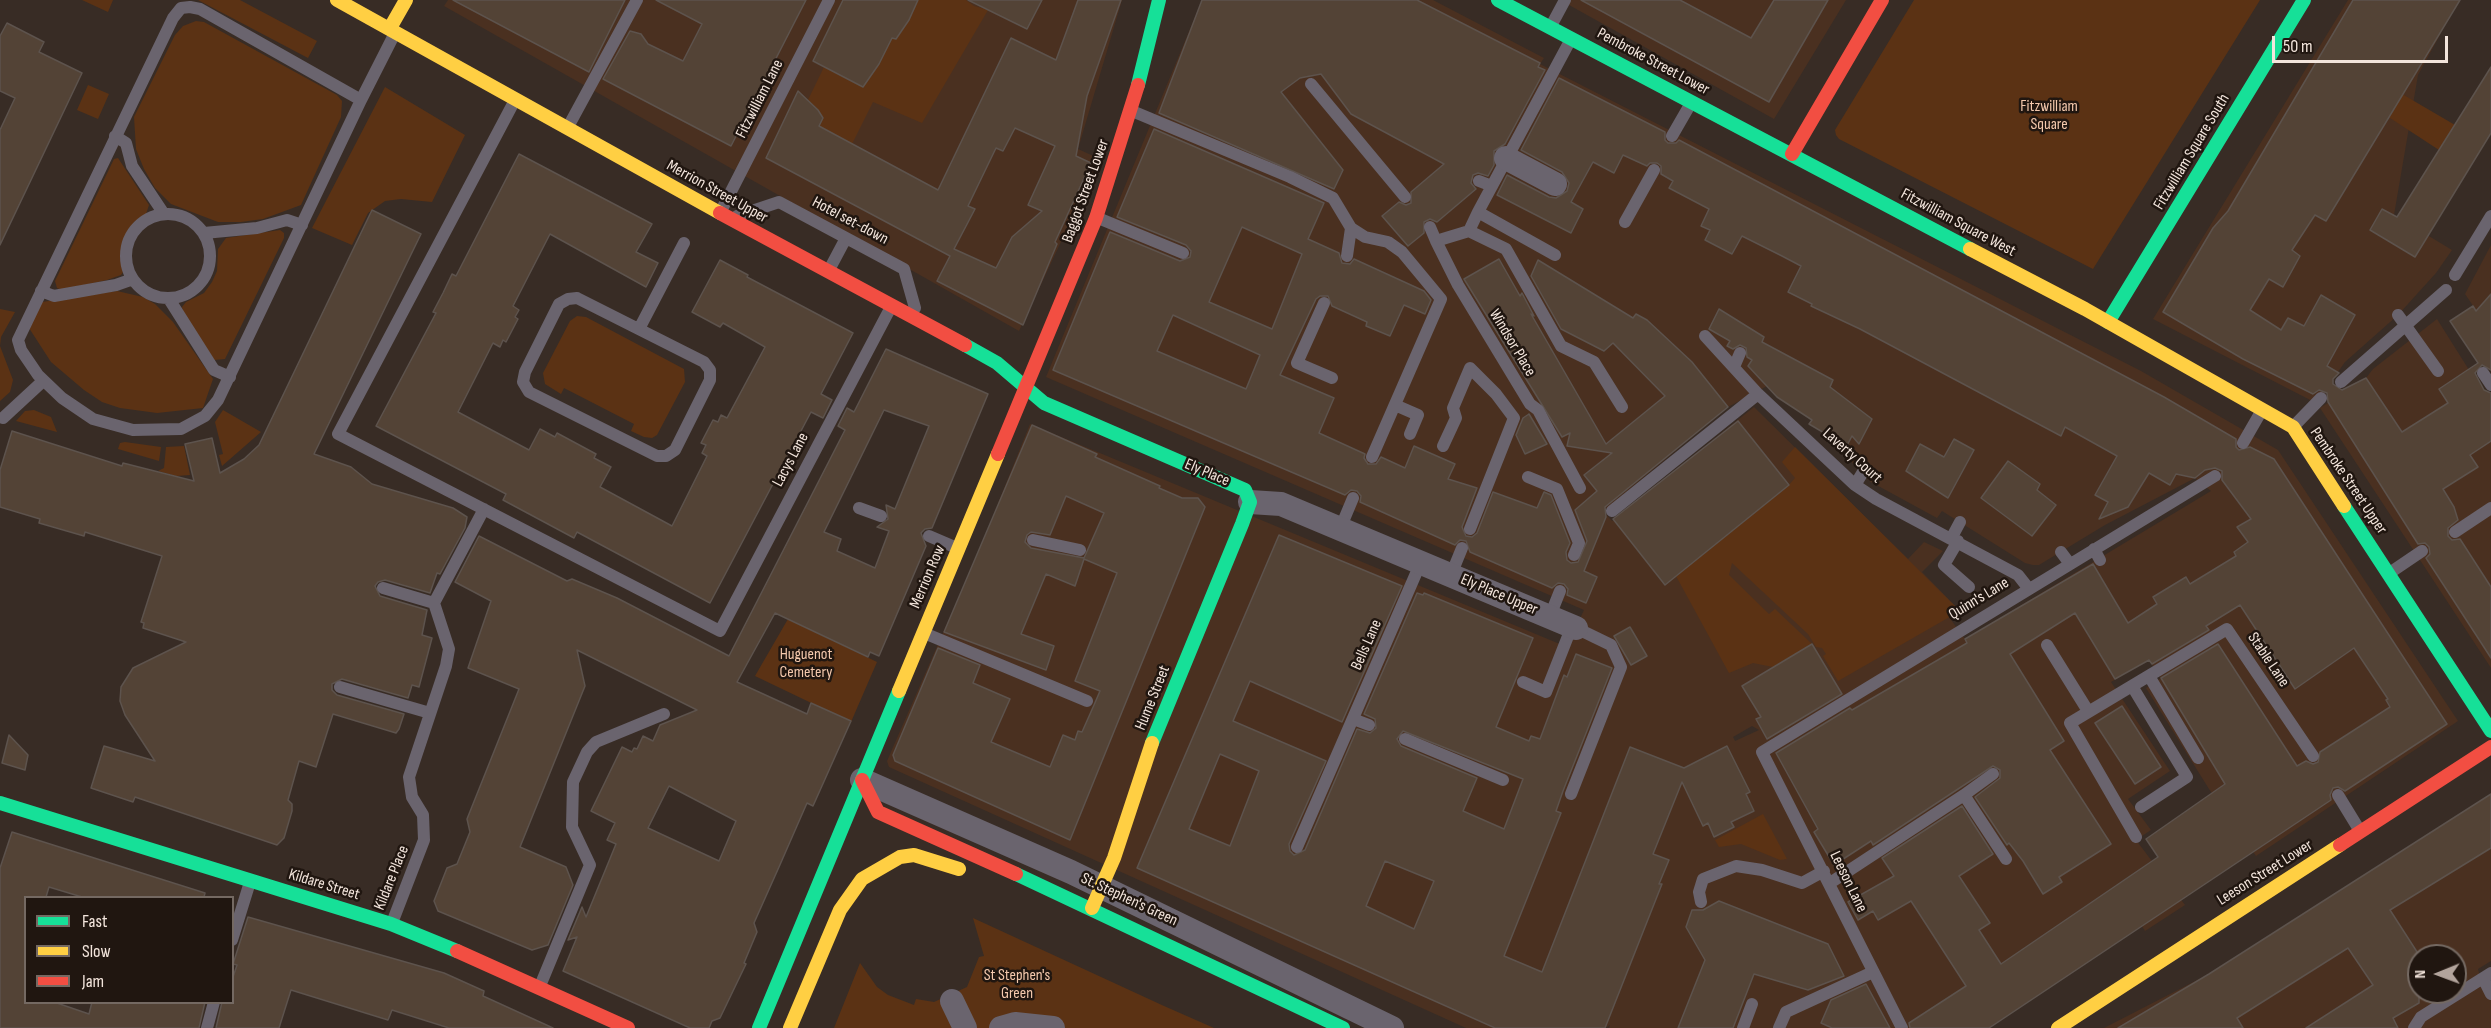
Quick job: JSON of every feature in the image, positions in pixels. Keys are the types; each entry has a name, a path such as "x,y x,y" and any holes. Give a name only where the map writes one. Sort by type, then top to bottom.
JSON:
{"main road":[{"name":"Merrion Street Upper","path":"336,0 723,214 922,320 998,364 1027,387"},
{"path":"393,30 406,0"},
{"name":"Baggot Street Lower","path":"1027,387 1096,218 1131,111 1158,0"},
{"name":"Pembroke Street Lower","path":"1498,0 1792,154"},
{"path":"1792,154 1882,0"},
{"name":"Fitzwilliam Square South","path":"2108,322 2304,0"},
{"name":"Fitzwilliam Square West","path":"1792,154 2108,322"},
{"name":"Pembroke Street Upper","path":"2108,322 2293,427 2491,731"},
{"name":"Ely Place","path":"1027,387 1044,403 1245,490 1250,502"},
{"name":"Merrion Row","path":"862,780 958,550 978,520 1027,387"},
{"name":"Hume Street","path":"1097,898 1141,770 1250,502"},
{"name":"Leeson Street Lower","path":"2058,1028 2491,747"},
{"path":"759,1028 862,780"},
{"name":"St. Stephen's Green","path":"862,780 878,812 1077,902"},
{"name":"Kildare Street","path":"0,803 392,924 540,987 628,1028"},
{"path":"790,1028 840,910 862,879 900,857 914,855 938,860 968,874"},
{"name":"St. Stephen's Green","path":"1030,898 1077,902 1097,898 1343,1028"}],"street":[{"path":"1506,158 1555,184"},
{"path":"1250,502 1281,504 1422,562"},
{"name":"Ely Place Upper","path":"1422,562 1566,623"},
{"name":"St. Stephen's Green","path":"862,780 1097,898 1392,1028"},
{"path":"952,1001 965,1028"},
{"path":"1001,1028 1015,1024 1053,1028"}],"lane":[{"path":"567,128 637,0"},
{"name":"Fitzwilliam Lane","path":"723,214 829,0"},
{"path":"1550,27 1565,0"},
{"path":"361,100 200,9 182,8 173,18 18,340 21,350 43,381 62,398 93,419 133,430 181,429 205,416 230,377 361,100 393,30"},
{"path":"1469,231 1572,38"},
{"path":"1311,84 1405,197"},
{"path":"383,588 434,603 484,509 338,434 516,99"},
{"path":"1672,136 1692,101"},
{"path":"1131,111 1290,177 1333,198 1351,228 1365,237 1377,237 1388,242 1402,252 1441,299 1372,457"},
{"path":"115,136 126,143 132,166 164,214"},
{"path":"1625,222 1654,170"},
{"path":"1479,181 1492,186"},
{"name":"Hotel set-down","path":"723,214 738,216 779,202 904,269 912,301 922,320"},
{"path":"1478,212 1555,255"},
{"path":"164,214 185,217 204,233 211,254 209,267 204,280 183,297 169,299 155,296 142,290 133,279 126,255 128,243 143,222 164,214"},
{"path":"2455,275 2491,216"},
{"path":"1096,218 1183,253"},
{"path":"204,233 257,228 287,220 302,225"},
{"name":"Windsor Place","path":"1431,227 1458,285 1530,404 1538,410 1580,488"},
{"path":"1347,256 1351,228"},
{"path":"1436,241 1469,231 1506,249 1561,346 1594,362 1622,407"},
{"path":"829,271 846,238"},
{"path":"639,329 684,243"},
{"path":"40,291 54,296 116,285 133,279"},
{"path":"2340,382 2402,320 2446,290"},
{"path":"577,298 639,329 704,362 710,370 710,380 675,450 666,456 657,456 529,392 523,382 525,372 559,304 568,299 577,298"},
{"path":"169,299 214,370 230,377"},
{"path":"1324,303 1297,363 1332,378"},
{"name":"Lacys Lane","path":"484,509 720,632 892,305"},
{"path":"2402,320 2438,371"},
{"name":"Laverty Court","path":"1712,338 1734,367 1752,378 1758,394 1855,485 1879,493 2019,575 2028,589"},
{"path":"1734,367 1740,353"},
{"path":"1443,446 1456,418 1453,408 1470,368 1496,394 1514,418 1470,529"},
{"path":"2484,373 2491,385"},
{"path":"3,418 43,381"},
{"path":"1612,511 1758,394"},
{"path":"2293,427 2321,398"},
{"path":"1395,405 1418,415 1410,434"},
{"path":"2243,443 2263,408"},
{"path":"1855,485 1863,472"},
{"name":"Quinn's Lane","path":"1761,752 2070,564 2097,554 2215,476"},
{"path":"1528,477 1557,489 1579,543 1574,555"},
{"path":"1340,529 1353,498"},
{"path":"859,508 881,516"},
{"path":"2455,532 2491,508"},
{"path":"1960,522 1944,565 1969,587"},
{"path":"929,536 958,550"},
{"path":"1033,540 1080,550"},
{"path":"1451,575 1462,548"},
{"path":"2390,573 2422,551"},
{"path":"2061,552 2070,564"},
{"name":"Bells Lane","path":"1297,847 1422,562"},
{"path":"1523,682 1546,692 1566,623 1560,591"},
{"name":"Kildare Place","path":"392,924 424,840 423,815 412,797 409,777 449,649 434,603"},
{"path":"1566,623 1611,645 1621,667 1571,794"},
{"name":"Stable Lane","path":"2088,711 2227,629 2313,756"},
{"path":"922,633 1046,688 1087,701"},
{"path":"2048,645 2088,711 2070,723 2136,837"},
{"path":"2149,676 2198,759"},
{"path":"2132,686 2187,777 2141,807"},
{"path":"340,687 430,713"},
{"path":"540,987 590,865 572,827 573,782 587,752 596,742 664,714"},
{"path":"1353,719 1369,725"},
{"path":"1405,739 1503,780"},
{"name":"Leeson Lane","path":"1761,752 1824,871 1902,1028"},
{"path":"1830,883 1994,774"},
{"path":"1964,795 2006,858"},
{"path":"2338,795 2361,832"},
{"path":"1701,902 1699,892 1703,879 1736,866 1762,870 1802,883 1824,871"},
{"path":"234,933 250,880"},
{"path":"785,928 806,914"},
{"path":"1779,1028 1786,1012 1873,972"},
{"path":"2414,1028 2421,1017 2487,975 2491,994"},
{"path":"207,1028 213,1004"},
{"path":"1743,1028 1752,1004"}],"shaded area":[{"path":"448,0 1122,0 1078,149 1100,159 1019,331 444,6"},
{"path":"1202,0 1433,0 1544,58 1540,64 2141,371 2278,450 2458,721 2256,856 2209,789 2146,688 2161,678 2149,660 2111,682 2170,771 2128,799 2151,830 2136,840 2185,905 2145,931 2140,923 1985,1028 1609,1028 1610,1025 1605,1028 1466,1028 889,767 887,761 980,548 1030,424 1567,647 1584,610 1046,377","holes":["1769,385 1813,418 1809,424 1830,437 1828,442 1843,453 1871,482 1937,518 1942,511 2025,563 2033,565 2039,565 2105,525 2195,478 2211,491 1965,639 1949,617 1960,611 1922,572 1943,551 1924,542 1908,559 1754,407 1612,521 1603,511 1728,407","1752,726 1759,730 1735,741 1733,737"]},
{"path":"1560,0 1846,0 1774,119"},
{"path":"2348,0 2459,0 2418,75 2394,215 2452,250 2436,273 2398,315 2345,362 2316,403 2153,319"},
{"path":"2491,245 2491,332 2465,294"},
{"path":"2437,319 2476,381 2491,399 2491,668 2320,408 2366,378 2373,369"},
{"path":"2491,799 2491,961 2478,969 2483,987 2491,982 2491,1028 2104,1028 2209,974"}],"green space":[{"path":"82,0 113,0 108,12"},
{"path":"198,0 240,0 317,41 308,58"},
{"path":"916,0 966,0 974,6 988,10 922,123 873,102 852,144 819,126 818,110 807,102 824,67 863,87 879,64 891,37 896,39 909,20"},
{"name":"Fitzwilliam Square","path":"1914,0 2260,0 2093,269 1839,139 1836,135 1835,130"},
{"path":"196,21 204,22 337,95 342,101 341,117 301,205 263,219 218,222 171,204 155,188 144,169 136,149 134,117 175,35 183,26"},
{"path":"88,85 109,94 98,119 77,110"},
{"path":"385,87 465,135 432,202 401,199 385,201 368,213 352,245 312,228"},
{"path":"2402,94 2455,125 2439,150 2387,116"},
{"path":"118,158 149,205 146,214 134,222 123,245 121,259 123,272 107,280 62,290 57,288 55,281 114,159"},
{"path":"280,230 284,233 284,238 225,359 214,360 182,307 186,302 204,293 212,282 217,271 218,249 226,238"},
{"path":"117,291 143,297 155,304 173,322 213,379 203,408 157,413 120,408 102,402 51,362 29,328 42,302"},
{"path":"0,309 15,312 1,337 0,346"},
{"path":"577,316 586,317 684,369 685,382 657,435 652,438 644,437 631,431 634,424 564,388 561,394 545,384 543,373 570,321"},
{"path":"0,346 13,380 10,392 0,401"},
{"path":"34,410 51,417 57,432 16,421 25,411"},
{"path":"223,410 261,432 222,466 219,455 223,454 215,422"},
{"path":"120,443 161,447 159,461 118,449"},
{"path":"184,446 190,475 176,476 158,471 164,468 166,447"},
{"path":"1795,447 1960,611 1838,681 1823,656 1826,654 1822,648 1816,647 1808,634 1732,563 1729,575 1769,614 1775,609 1812,644 1773,667 1753,663 1729,673 1676,576 1789,485 1795,478 1782,462"},
{"name":"Huguenot Cemetery","path":"788,619 877,662 851,722 755,676"},
{"path":"1763,814 1787,859 1780,860 1741,844 1719,847 1715,840"},
{"name":"St Stephen's Green","path":"973,918 1214,1028 834,1028 860,963 877,987 888,995 914,1005 916,999 934,1002 967,987 979,957 984,956"}],"building":[{"path":"453,0 625,0 589,72"},
{"path":"656,0 806,0 731,146 603,79 630,31 641,34 648,44 683,61 702,24"},
{"path":"843,0 918,0 909,20 896,39 892,38 879,64 863,87 813,61"},
{"path":"968,0 1042,0 1027,29"},
{"path":"1078,0 1121,0 1087,96 1076,156 1091,163 1055,242 1057,244 1023,325 937,281 950,256 766,158 798,91 823,118 819,126 938,190 1011,38 1056,60","holes":["1015,128 1055,146 1028,205 1042,211 1012,237 996,268 954,249 975,209 968,206 996,148 1003,151"]},
{"path":"1202,0 1417,0 1540,63 1538,67 1545,70 1505,144 1494,151 1494,165 1488,176 1478,173 1473,175 1471,183 1476,189 1437,222 1430,219 1424,222 1424,233 1408,246 1382,216 1399,202 1406,205 1411,203 1411,192 1444,164 1351,114 1321,74 1300,78 1281,92 1343,170 1334,189 1159,113"},
{"path":"1581,0 1680,0 1751,38 1774,0 1828,0 1769,102"},
{"path":"2353,0 2460,0 2326,221 2315,215 2292,250 2300,256 2283,287 2269,279 2250,310 2281,330 2288,318 2304,326 2321,295 2355,315 2327,366 2339,373 2333,379 2333,384 2342,390 2366,378 2402,432 2448,403 2439,389 2478,363 2450,321 2473,306 2476,311 2491,294 2491,370 2482,365 2475,373 2484,390 2491,393 2491,441 2470,455 2478,467 2443,489 2454,507 2458,520 2448,528 2448,536 2452,540 2460,539 2491,587 2491,658 2426,558 2430,554 2429,547 2425,543 2418,544 2328,402 2327,393 2319,390 2313,394 2243,359 2163,312 2213,228 2228,211"},
{"path":"7,23 44,42 39,52 82,73 0,245 0,130 15,98 0,91 0,36"},
{"path":"2491,67 2491,133 2415,257 2370,230 2382,209 2397,217"},
{"path":"1559,78 1665,132 1665,140 1668,143 1676,143 1679,140 2164,397 2236,439 2236,447 2239,450 2250,447 2274,459 2447,724 2345,791 2338,787 2333,788 2330,795 2331,800 1989,1028 1910,1028 1909,1023 1966,986 1911,901 1878,920 1873,911 1858,920 1848,902 1894,876 1882,858 1962,806 1993,854 1959,876 1990,923 1979,930 2001,964 2158,857 2146,839 2225,784 2161,678 2218,644 2297,766 2306,761 2313,764 2318,762 2320,752 2390,707 2386,700 2388,699 2354,648 2295,689 2240,605 2206,626 2209,630 2152,664 2149,660 2115,679 2075,613 2010,654 2064,741 2050,750 2111,844 2059,877 2062,882 2043,894 2023,861 2009,843 2007,845 1975,797 2000,778 2000,770 1993,766 1873,845 1871,841 1834,865 1814,832 1818,829 1776,753 1850,708 1852,710 1967,643 1965,639 2093,564 2128,623 2157,604 2153,597 2186,577 2190,584 2236,556 2234,552 2248,542 2237,527 2251,519 2222,480 2222,471 2215,468 2205,470 2195,478 2176,474 2170,485 2149,473 2128,507 2099,519 2108,502 2095,495 2117,456 2065,427 2061,436 1860,329 1811,306 1812,304 1788,292 1801,266 1782,256 1742,236 1732,254 1705,240 1710,230 1701,226 1709,209 1669,188 1673,181 1661,174 1661,166 1657,163 1650,163 1647,166 1623,155 1614,173 1593,162 1571,202 1583,209 1571,233 1497,195 1507,175 1549,197 1556,198 1567,191 1569,183 1562,172 1521,150"},
{"path":"1154,129 1324,203 1308,239 1339,253 1342,263 1350,264 1354,259 1424,291 1431,300 1425,314 1404,305 1390,336 1366,326 1367,322 1332,306 1328,296 1320,296 1316,299 1280,375 1334,398 1319,433 1365,454 1364,458 1368,464 1376,464 1381,457 1405,468 1414,446 1455,464 1448,479 1477,488 1462,527 1466,536 1472,537 1477,533 1493,492 1537,508 1544,492 1551,495 1570,543 1566,552 1567,560 1571,563 1578,562 1587,541 1575,510 1597,491 1584,475 1612,453 1567,446 1570,433 1562,437 1464,279 1499,259 1520,296 1522,293 1534,316 1531,314 1606,444 1665,396 1613,343 1604,351 1561,329 1531,276 1538,260 1633,318 1636,314 1647,320 1692,362 1728,407 1605,507 1606,517 1584,571 1597,577 1586,603 1567,595 1568,589 1564,584 1558,583 1552,588 1470,552 1466,541 1460,540 1455,545 1360,502 1361,496 1357,491 1351,490 1345,495 1053,370 1110,232 1180,261 1190,257 1191,251 1186,245 1117,217","holes":["1242,227 1302,254 1272,329 1209,302","1173,315 1260,355 1246,389 1157,351"]},
{"path":"519,154 652,224 636,252 658,263 646,287 550,234 513,306 519,310 515,317 518,319 506,342 503,340 500,347 493,343 458,412 529,450 540,429 555,437 557,433 596,454 594,458 611,467 600,487 672,526 707,456 702,453 706,445 701,443 713,420 718,422 721,415 727,418 765,347 723,323 720,327 692,312 720,260 748,275 747,277 853,333 821,394 832,400 823,418 811,412 710,603 577,532 574,538 503,500 506,494 376,426 436,313 433,312 452,274 456,276"},
{"path":"372,210 421,234 314,454 351,467 372,484 453,508 467,517 465,528 440,574 437,573 430,593 385,580 378,582 375,586 380,596 427,610 422,635 432,638 419,687 412,685 408,698 342,679 332,684 332,690 337,695 404,714 399,729 396,733 333,714 316,767 299,761 288,800 292,804 292,811 284,838 277,845 135,797 133,802 91,788 104,746 155,761 125,715 120,701 121,687 133,668 186,642 143,628 144,623 141,622 162,556 85,532 84,536 39,523 40,519 0,507 0,470 12,431 122,466 123,463 194,481 185,444 212,438 220,473 244,459 259,445"},
{"path":"1719,309 1764,337 1762,342 1833,380 1830,387 1872,419 1859,444 1852,436 1843,453 1828,442 1831,437 1809,424 1812,420 1777,397 1748,366 1752,360 1747,357 1746,348 1740,345 1733,349 1727,346 1730,341 1709,329"},
{"path":"886,349 988,394 932,528 925,529 921,533 926,546 879,656 870,652 868,657 775,613 737,682 807,714 811,703 851,721 813,806 807,803 754,923 757,932 744,963 746,964 720,1018 712,1021 709,1028 690,1028 563,971 577,937 568,940 582,907 586,917 616,844 607,840 615,823 591,811 622,747 632,752 634,748 637,749 643,736 653,741 660,725 697,710 577,650 585,686 520,847 566,867 573,885 548,945 532,950 438,911 434,901 447,868 457,864 470,832 467,819 519,689 468,668 491,601 455,582 479,536 567,581 572,579 617,598 729,656 845,430 838,426 847,408 854,412","holes":["884,410 929,426 895,509 886,505 888,519 877,527 889,531 875,568 837,551 841,539 824,532","669,786 736,821 719,861 648,828"]},
{"path":"1529,414 1547,444 1525,454 1516,435 1523,418"},
{"path":"1738,421 1789,485 1665,585 1613,519"},
{"path":"1032,425 1097,454 1095,457 1160,486 1159,488 1182,498 1198,498 1205,507 1070,840 895,761 893,755 938,648 980,665 973,683 1010,699 991,742 1050,767 1063,735 1075,740 1078,731 1082,732 1100,691 1075,681 1117,573 1084,559 1075,586 1046,574 1021,634 1054,646 1046,670 944,632","holes":["1066,496 1104,513 1084,558 1031,548 1025,542 1027,535 1031,532 1050,535"]},
{"path":"1954,439 1974,450 1948,498 1906,471 1920,444 1944,457"},
{"path":"2008,461 2040,484 2037,490 2056,505 2032,536 1981,498"},
{"path":"1279,535 1402,586 1342,722 1250,681 1233,721 1326,761 1289,844 1290,851 1294,855 1305,850 1357,729 1370,733 1376,728 1375,719 1364,714 1417,593 1423,595 1424,593 1533,638 1496,727 1529,741 1531,736 1540,739 1564,675 1567,677 1576,654 1612,668 1563,791 1556,811 1561,813 1504,956 1542,972 1630,747 1684,768 1727,746 1750,792 1746,794 1754,811 1731,822 1734,827 1714,837 1708,823 1703,826 1682,782 1653,854 1669,860 1659,884 1662,884 1605,1028 1495,1028 1137,868","holes":["1403,731 1523,779 1504,829 1463,811 1477,778 1401,746 1397,739","1220,754 1259,771 1230,846 1189,829","1385,861 1434,881 1414,929 1366,906"]},
{"path":"1630,627 1647,656 1631,665 1614,636"},
{"path":"1812,644 1842,694 1767,739 1756,719 1761,717 1742,686"},
{"path":"2122,706 2161,767 2135,784 2095,723"},
{"path":"9,735 28,755 25,770 2,763"},
{"path":"2491,794 2491,848 2390,910 2412,944 2407,944 2407,1004 2417,1004 2393,1018 2398,1028 2306,1028 2373,985 2348,948 2237,1018 2243,1028 2118,1028 2209,974"},
{"path":"12,832 205,893 204,896 79,896 49,887 46,896 24,896 24,1004 60,1004 89,1014 92,1004 205,1004 199,1028 0,1028 0,868"},
{"path":"1719,901 1828,944 1844,976 1808,990 1754,974 1733,1028 1678,1028 1705,960 1686,927 1692,910 1703,910"},
{"path":"248,917 444,973 484,991 483,996 553,1028 449,1028 392,1010 388,1020 291,990 279,1028 216,1028 222,1004 234,1004 234,974 237,965 234,964"},
{"path":"1866,984 1890,1028 1832,1028 1821,1023 1831,1000"}],"traffic: fast":[{"path":"1138,85 1159,0"},
{"path":"1498,0 1970,249"},
{"path":"2108,322 2304,0"},
{"path":"965,345 997,363 1044,403 1245,490 1250,502 1242,524 1152,743"},
{"path":"2344,506 2491,731"},
{"path":"759,1028 899,691"},
{"path":"0,803 391,924 457,951"},
{"path":"1016,874 1343,1028"}],"traffic: slow":[{"path":"337,0 720,213"},
{"path":"390,28 406,0"},
{"path":"1970,249 2085,309 2293,427 2344,506"},
{"path":"899,691 998,454"},
{"path":"1092,908 1114,858 1152,743"},
{"path":"2058,1028 2340,845"},
{"path":"790,1028 840,910 862,879 900,857 914,855 959,869"}],"traffic: jam":[{"path":"1792,154 1882,0"},
{"path":"998,454 1096,218 1138,85"},
{"path":"720,213 965,345"},
{"path":"2340,845 2491,747"},
{"path":"862,780 878,812 1016,874"},
{"path":"457,951 628,1028"}]}
